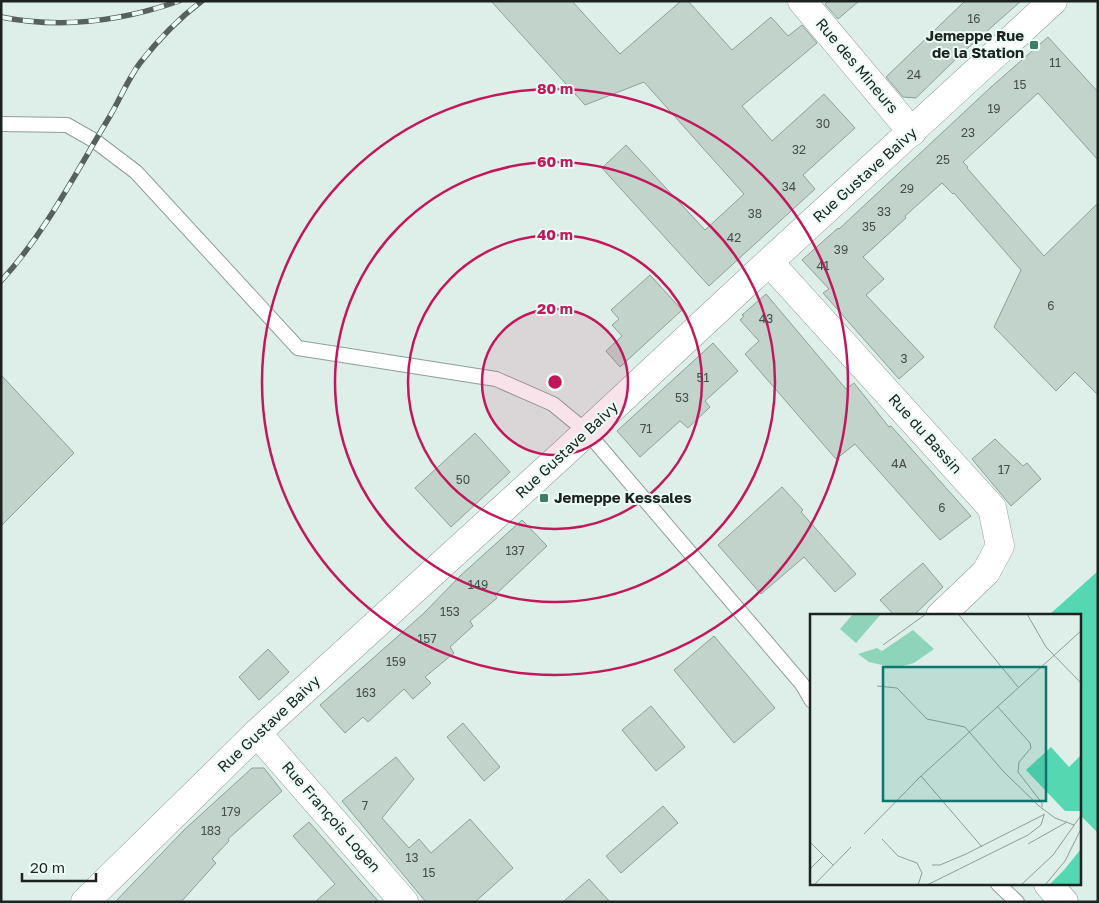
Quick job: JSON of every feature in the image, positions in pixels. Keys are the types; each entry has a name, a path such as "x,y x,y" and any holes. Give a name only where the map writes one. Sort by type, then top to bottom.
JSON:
{"street":[{"name":"Rue des Mineurs","path":"802,1 912,132"},
{"name":"Rue Gustave Baivy","path":"85,902 257,733 587,432 1053,1"},
{"name":"Rue du Bassin","path":"769,262 992,508 1000,546 986,572 942,614"},
{"name":"Rue François Logen","path":"257,733 404,902"},
{"path":"1050,886 1064,902"}],"lane":[{"path":"1,124 67,125 95,141 136,172 298,348 496,379 553,404 587,432 802,684 810,698"},
{"path":"1000,886 1017,902"}],"shaded area":[{"path":"1098,571 1098,833 1082,817 1082,614 1050,614"}],"building":[{"path":"491,1 572,1 620,54 681,1 688,1 732,50 771,17 788,36 802,25 817,43 742,106 772,141 824,94 855,128 803,175 815,189 709,286 602,168 626,145 705,230 744,194 644,82 585,105"},
{"path":"829,1 859,1 838,19 825,4"},
{"path":"965,1 1021,1 961,54 916,98 903,97 886,77"},
{"path":"1048,37 1098,92 1098,160 1038,93 963,162 1044,256 1098,203 1098,395 1075,372 1056,391 994,327 1021,270 954,193 942,183 863,257 884,279 866,295 924,357 899,379 823,293 829,289 802,260 839,229 990,88"},
{"path":"650,275 682,310 620,367 606,351 622,336 612,325 619,319 611,310"},
{"path":"766,294 846,389 854,383 889,427 891,426 971,516 940,540 855,444 836,459 745,354 759,341 740,320 744,316 742,315"},
{"path":"713,343 738,371 705,401 710,407 688,428 680,421 640,457 617,431"},
{"path":"1,375 74,453 1,526"},
{"path":"475,433 510,472 451,527 415,488"},
{"path":"995,439 1023,466 1027,463 1041,479 1011,506 972,459"},
{"path":"782,487 803,510 801,512 856,574 835,592 804,557 761,594 718,545"},
{"path":"522,520 547,546 495,595 497,598 470,621 473,626 450,647 454,653 425,677 431,683 413,699 404,689 368,722 363,717 345,733 320,705 423,614 460,576"},
{"path":"923,563 943,587 915,614 893,614 880,600"},
{"path":"714,636 775,708 734,743 674,670"},
{"path":"268,649 289,672 259,700 239,677"},
{"path":"651,706 685,747 656,771 622,730"},
{"path":"463,723 500,767 484,781 447,737"},
{"path":"396,757 414,779 382,818 409,848 419,839 431,853 470,819 513,868 475,902 426,902 342,801"},
{"path":"252,768 264,768 282,791 228,839 229,841 212,859 216,863 181,902 115,902 184,830"},
{"path":"663,806 678,823 621,873 606,856"},
{"path":"309,822 379,902 315,902 335,884 293,836"},
{"path":"589,879 610,902 563,902"}],"railway":[{"path":"1,17 46,22 91,21 136,14 179,1"},
{"path":"1,281 46,222 140,63 169,30 202,1"}],"place":[{"name":"Jemeppe Rue de la Station","path":"1034,45"},
{"name":"Jemeppe Kessales","path":"544,498"}]}
